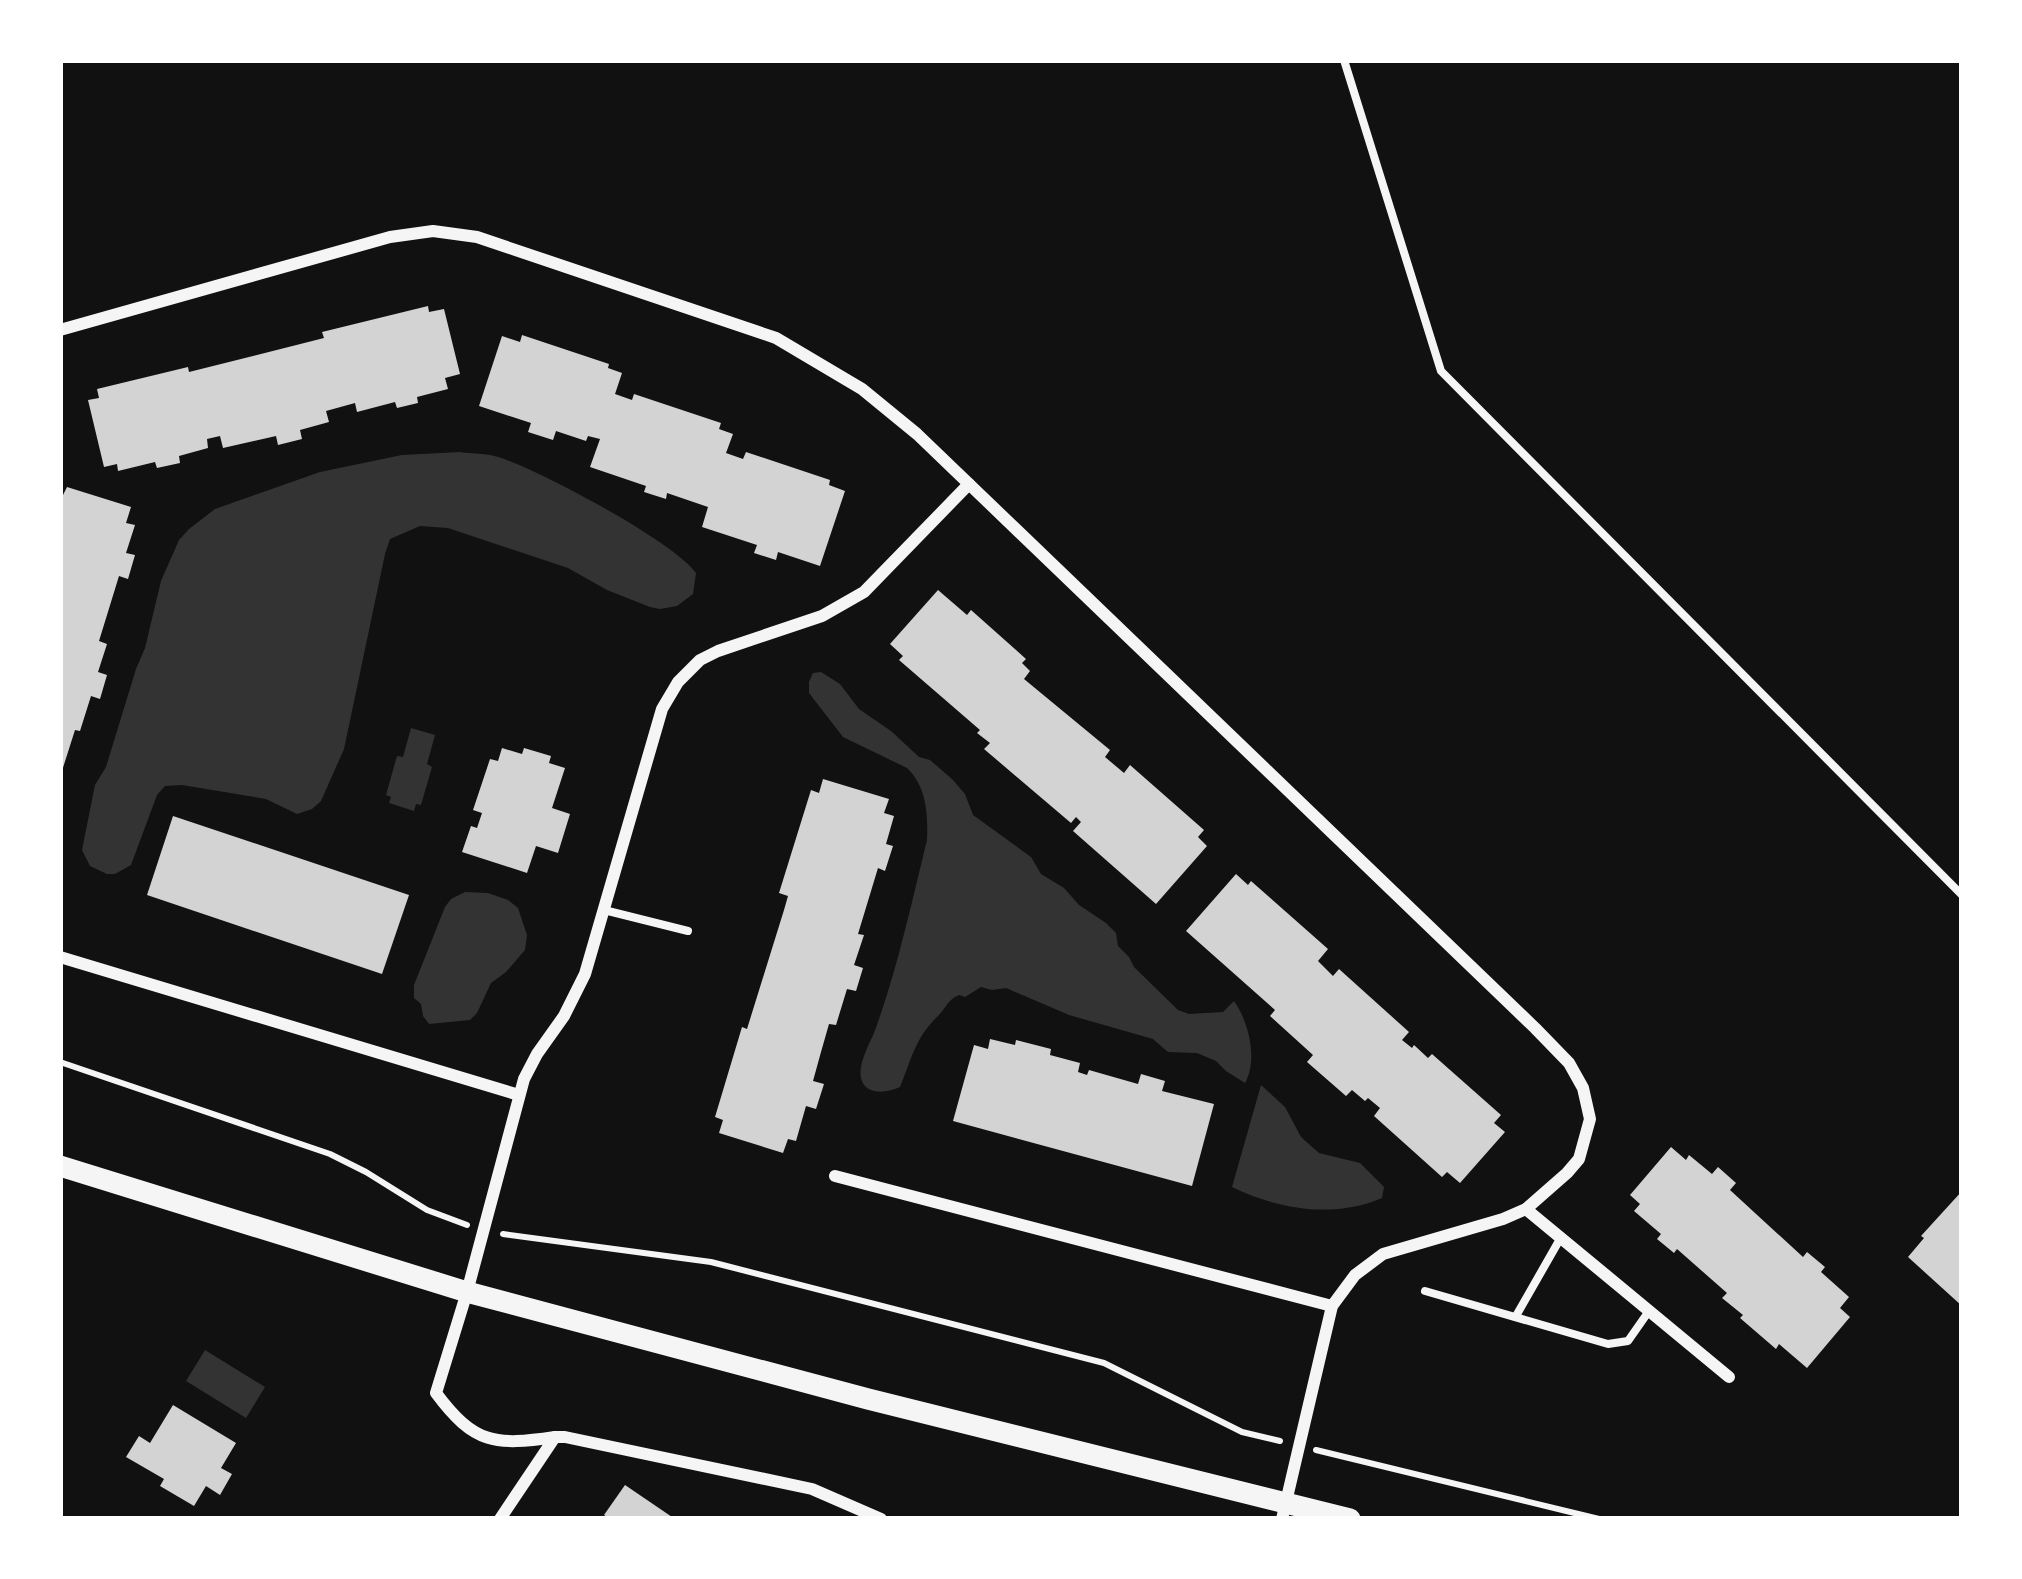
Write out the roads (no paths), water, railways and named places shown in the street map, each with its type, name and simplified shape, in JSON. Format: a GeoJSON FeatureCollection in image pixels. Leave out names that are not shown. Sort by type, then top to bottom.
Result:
{"type":"FeatureCollection","features":[{"type":"Feature","properties":{"kind":"main road"},"geometry":{"type":"LineString","coordinates":[[60,1166],[467,1292],[1284,1511],[1350,1519]]}},
{"type":"Feature","properties":{"kind":"street"},"geometry":{"type":"LineString","coordinates":[[60,331],[400,234],[454,232],[776,338],[873,398],[969,484],[1569,1064],[1586,1100],[1588,1131],[1575,1164],[1526,1209],[1383,1254],[1354,1275],[1332,1306],[1284,1511]]}},
{"type":"Feature","properties":{"kind":"street"},"geometry":{"type":"LineString","coordinates":[[881,1519],[812,1489],[574,1438],[497,1442],[470,1429],[436,1393],[518,1095],[532,1060],[564,1016],[585,974],[662,709],[678,682],[700,660],[822,616],[864,592],[969,484]]}},
{"type":"Feature","properties":{"kind":"street"},"geometry":{"type":"LineString","coordinates":[[60,957],[518,1095]]}},
{"type":"Feature","properties":{"kind":"street"},"geometry":{"type":"LineString","coordinates":[[836,1177],[1332,1306]]}},
{"type":"Feature","properties":{"kind":"street"},"geometry":{"type":"LineString","coordinates":[[1526,1209],[1729,1377]]}},
{"type":"Feature","properties":{"kind":"street"},"geometry":{"type":"LineString","coordinates":[[500,1519],[555,1437]]}},
{"type":"Feature","properties":{"kind":"lane"},"geometry":{"type":"LineString","coordinates":[[1344,60],[1441,371],[1962,895]]}},
{"type":"Feature","properties":{"kind":"lane"},"geometry":{"type":"LineString","coordinates":[[604,910],[688,932]]}},
{"type":"Feature","properties":{"kind":"lane"},"geometry":{"type":"LineString","coordinates":[[1516,1316],[1561,1238]]}},
{"type":"Feature","properties":{"kind":"lane"},"geometry":{"type":"LineString","coordinates":[[1425,1291],[1608,1344],[1628,1341],[1649,1311]]}}]}
